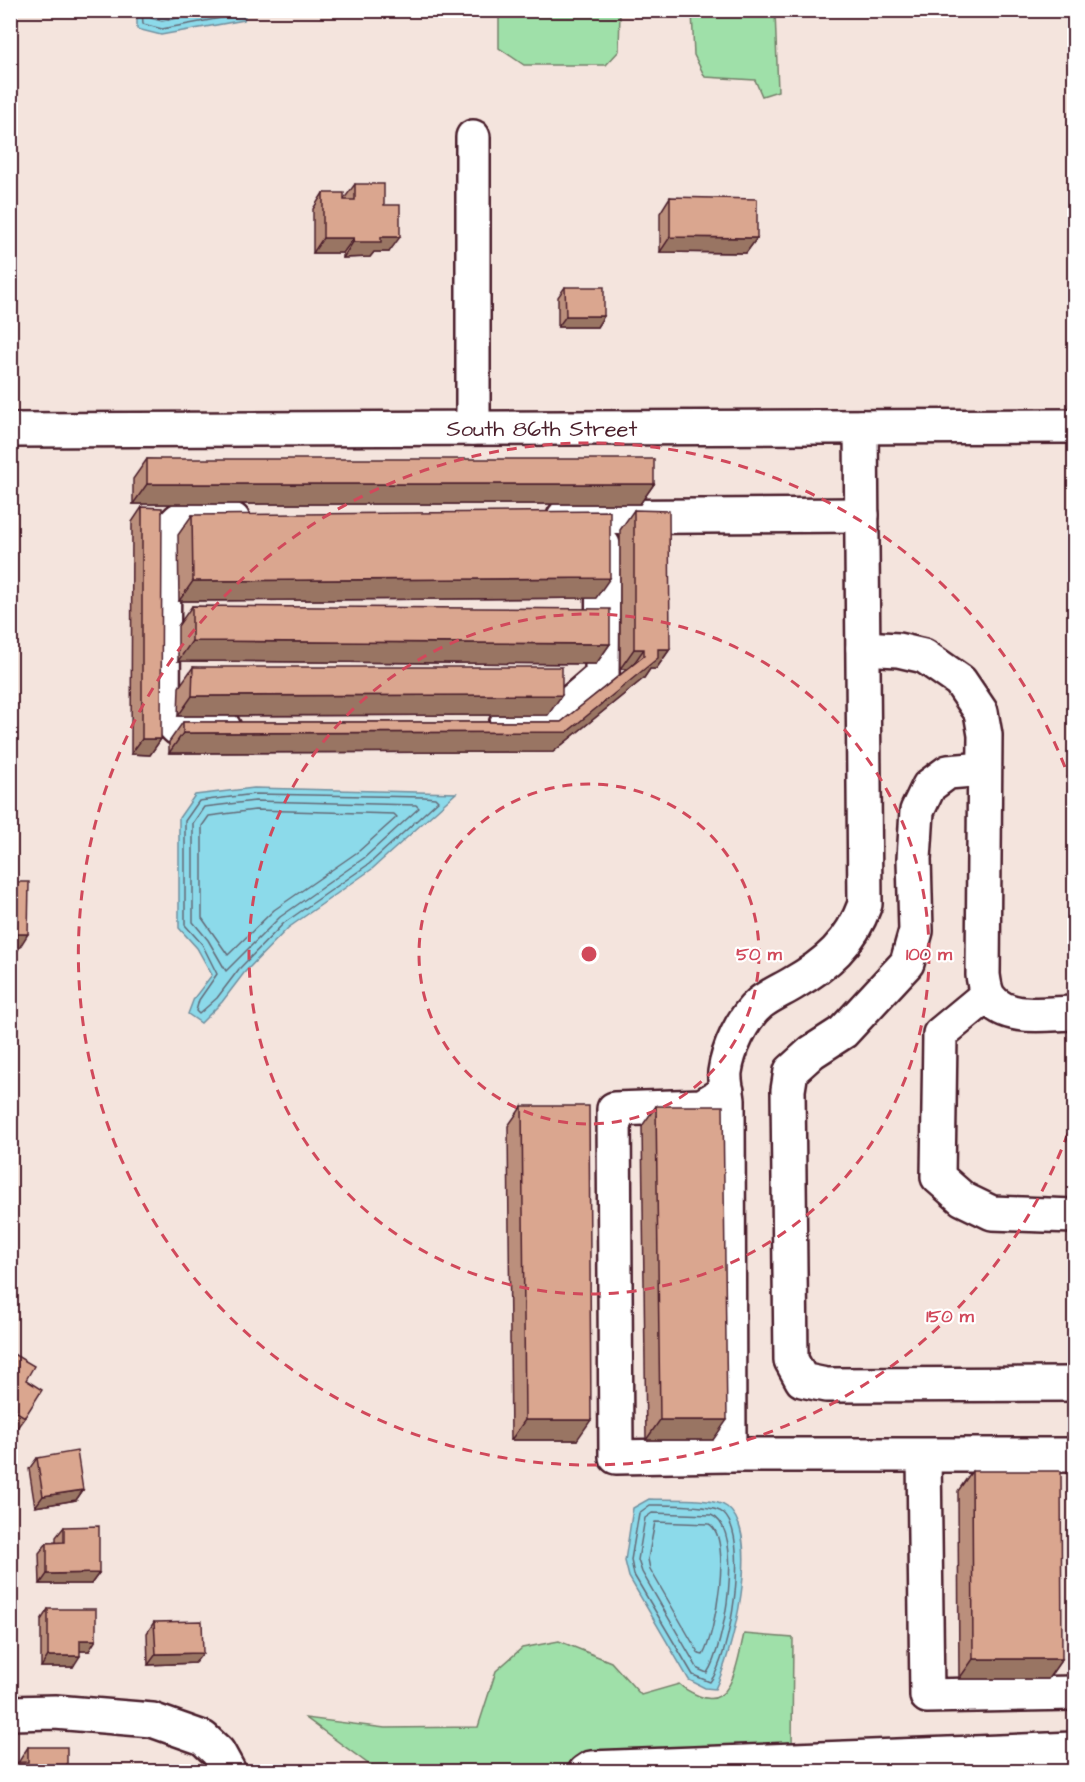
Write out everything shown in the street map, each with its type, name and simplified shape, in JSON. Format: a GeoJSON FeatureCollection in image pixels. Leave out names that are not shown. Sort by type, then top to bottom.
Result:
{"type":"FeatureCollection","features":[{"type":"Feature","properties":{"kind":"street"},"geometry":{"type":"LineString","coordinates":[[473,136],[473,428]]}},
{"type":"Feature","properties":{"kind":"street","name":"South 86th Street"},"geometry":{"type":"LineString","coordinates":[[10,430],[1074,426]]}},
{"type":"Feature","properties":{"kind":"street"},"geometry":{"type":"LineString","coordinates":[[729,1455],[727,1091],[725,1073],[736,1039],[760,1003],[804,977],[836,954],[848,940],[864,904],[861,427]]}},
{"type":"Feature","properties":{"kind":"street"},"geometry":{"type":"LineString","coordinates":[[532,517],[862,515]]}},
{"type":"Feature","properties":{"kind":"street"},"geometry":{"type":"LineString","coordinates":[[474,726],[545,725],[602,676],[603,517]]}},
{"type":"Feature","properties":{"kind":"street"},"geometry":{"type":"LineString","coordinates":[[249,728],[177,728],[163,713],[164,535],[179,520],[261,520]]}},
{"type":"Feature","properties":{"kind":"street"},"geometry":{"type":"LineString","coordinates":[[863,648],[898,650],[924,656],[960,681],[981,712],[985,735],[982,975],[987,995],[997,1007],[1020,1014],[1074,1013]]}},
{"type":"Feature","properties":{"kind":"street"},"geometry":{"type":"LineString","coordinates":[[984,769],[948,772],[929,786],[917,811],[914,859],[916,931],[907,963],[843,1032],[812,1052],[791,1071],[788,1090],[791,1360],[802,1380],[826,1385],[1074,1384]]}},
{"type":"Feature","properties":{"kind":"street"},"geometry":{"type":"LineString","coordinates":[[987,995],[940,1034],[938,1177],[963,1199],[992,1213],[1074,1216]]}},
{"type":"Feature","properties":{"kind":"street"},"geometry":{"type":"LineString","coordinates":[[727,1091],[702,1106],[614,1109],[616,1457],[1074,1455]]}},
{"type":"Feature","properties":{"kind":"street"},"geometry":{"type":"LineString","coordinates":[[924,1457],[927,1696],[1074,1693]]}},
{"type":"Feature","properties":{"kind":"street"},"geometry":{"type":"LineString","coordinates":[[10,1713],[55,1712],[152,1720],[203,1738],[218,1752],[229,1772]]}},
{"type":"Feature","properties":{"kind":"street"},"geometry":{"type":"LineString","coordinates":[[585,1772],[591,1768],[848,1764],[1074,1749]]}},
{"type":"Feature","properties":{"kind":"green space"},"geometry":{"type":"Polygon","coordinates":[[[499,11],[620,11],[619,51],[606,65],[524,65],[499,48],[499,11]]]}},
{"type":"Feature","properties":{"kind":"green space"},"geometry":{"type":"Polygon","coordinates":[[[692,11],[775,11],[778,91],[762,96],[755,80],[705,77],[694,55],[692,11]]]}},
{"type":"Feature","properties":{"kind":"green space"},"geometry":{"type":"Polygon","coordinates":[[[744,1634],[793,1638],[792,1748],[584,1758],[559,1771],[378,1771],[306,1718],[385,1728],[478,1727],[496,1671],[522,1648],[559,1641],[611,1662],[641,1695],[679,1684],[694,1694],[710,1699],[720,1696],[727,1689],[736,1668],[744,1634]]]}},
{"type":"Feature","properties":{"kind":"water"},"geometry":{"type":"Polygon","coordinates":[[[137,10],[246,11],[244,20],[161,35],[137,29],[137,10]]]}},
{"type":"Feature","properties":{"kind":"water"},"geometry":{"type":"Polygon","coordinates":[[[254,788],[456,793],[372,869],[288,928],[244,973],[222,1002],[201,1023],[188,1014],[194,998],[212,975],[197,948],[179,928],[179,818],[195,795],[254,788]]]}},
{"type":"Feature","properties":{"kind":"water"},"geometry":{"type":"Polygon","coordinates":[[[649,1499],[701,1500],[721,1504],[727,1507],[738,1521],[743,1542],[744,1568],[741,1595],[729,1650],[715,1689],[705,1688],[689,1680],[629,1577],[625,1561],[633,1508],[649,1499]]]}},
{"type":"Feature","properties":{"kind":"building"},"geometry":{"type":"Polygon","coordinates":[[[355,184],[384,184],[384,205],[400,205],[400,237],[381,237],[381,242],[353,242],[354,238],[323,238],[323,193],[344,193],[344,200],[355,200],[355,184]]]}},
{"type":"Feature","properties":{"kind":"building"},"geometry":{"type":"Polygon","coordinates":[[[670,197],[757,199],[757,238],[670,237],[670,197]]]}},
{"type":"Feature","properties":{"kind":"building"},"geometry":{"type":"Polygon","coordinates":[[[565,287],[604,287],[604,316],[566,316],[565,287]]]}},
{"type":"Feature","properties":{"kind":"building"},"geometry":{"type":"Polygon","coordinates":[[[147,459],[654,459],[654,484],[147,484],[147,459]]]}},
{"type":"Feature","properties":{"kind":"building"},"geometry":{"type":"Polygon","coordinates":[[[142,507],[162,508],[161,739],[142,739],[142,507]]]}},
{"type":"Feature","properties":{"kind":"building"},"geometry":{"type":"Polygon","coordinates":[[[634,510],[669,511],[670,649],[658,649],[658,658],[567,732],[183,733],[183,722],[561,722],[644,656],[644,649],[634,649],[634,510]]]}},
{"type":"Feature","properties":{"kind":"building"},"geometry":{"type":"Polygon","coordinates":[[[610,511],[610,578],[193,581],[192,515],[610,511]]]}},
{"type":"Feature","properties":{"kind":"building"},"geometry":{"type":"Polygon","coordinates":[[[192,606],[610,609],[610,644],[192,641],[192,606]]]}},
{"type":"Feature","properties":{"kind":"building"},"geometry":{"type":"Polygon","coordinates":[[[193,667],[562,667],[562,695],[192,696],[193,667]]]}},
{"type":"Feature","properties":{"kind":"building"},"geometry":{"type":"Polygon","coordinates":[[[10,882],[29,882],[28,934],[10,934],[10,882]]]}},
{"type":"Feature","properties":{"kind":"building"},"geometry":{"type":"Polygon","coordinates":[[[522,1106],[589,1106],[591,1420],[525,1420],[522,1106]]]}},
{"type":"Feature","properties":{"kind":"building"},"geometry":{"type":"Polygon","coordinates":[[[656,1106],[723,1106],[727,1420],[660,1420],[656,1106]]]}},
{"type":"Feature","properties":{"kind":"building"},"geometry":{"type":"Polygon","coordinates":[[[10,1352],[34,1366],[26,1380],[42,1390],[25,1417],[10,1408],[10,1352]]]}},
{"type":"Feature","properties":{"kind":"building"},"geometry":{"type":"Polygon","coordinates":[[[77,1451],[83,1490],[43,1496],[37,1458],[77,1451]]]}},
{"type":"Feature","properties":{"kind":"building"},"geometry":{"type":"Polygon","coordinates":[[[972,1471],[1061,1471],[1062,1659],[973,1659],[972,1471]]]}},
{"type":"Feature","properties":{"kind":"building"},"geometry":{"type":"Polygon","coordinates":[[[99,1526],[99,1573],[47,1574],[47,1543],[64,1542],[64,1527],[99,1526]]]}},
{"type":"Feature","properties":{"kind":"building"},"geometry":{"type":"Polygon","coordinates":[[[48,1609],[96,1609],[96,1640],[80,1640],[80,1656],[48,1656],[48,1609]]]}},
{"type":"Feature","properties":{"kind":"building"},"geometry":{"type":"Polygon","coordinates":[[[202,1621],[203,1653],[156,1654],[154,1622],[202,1621]]]}},
{"type":"Feature","properties":{"kind":"building"},"geometry":{"type":"Polygon","coordinates":[[[28,1747],[67,1747],[67,1772],[10,1772],[10,1763],[28,1762],[28,1747]]]}}]}
